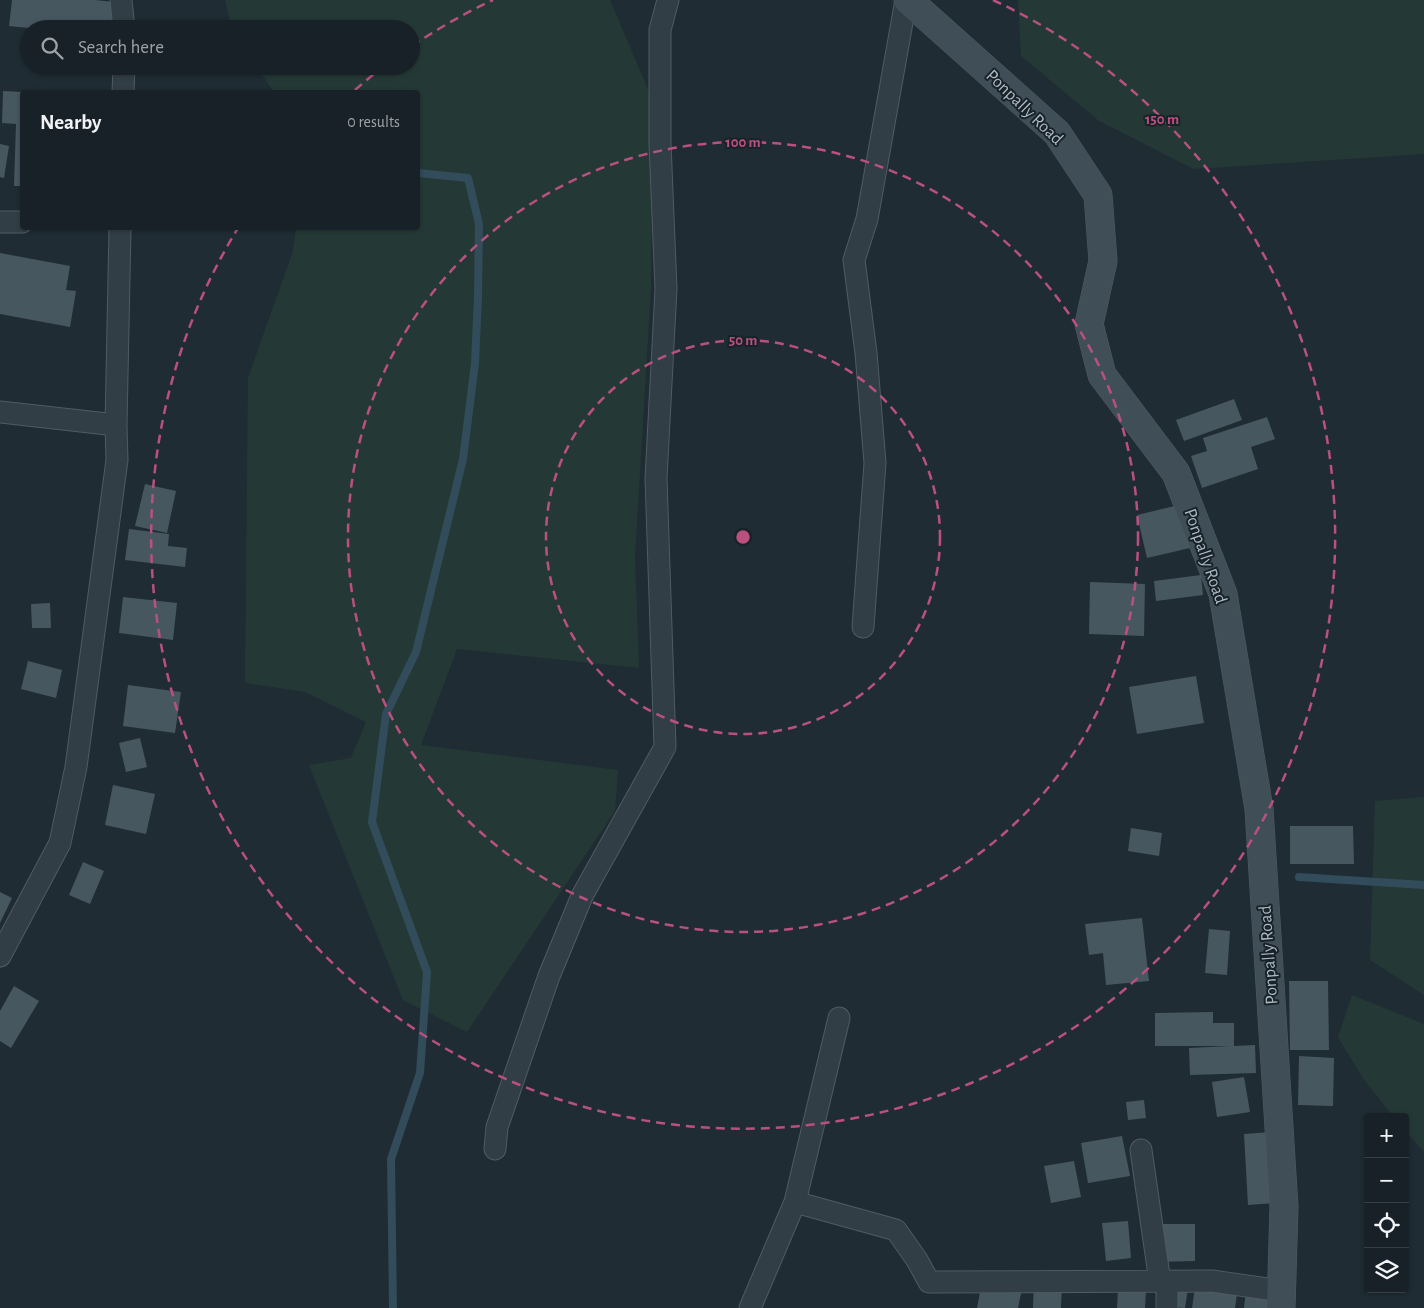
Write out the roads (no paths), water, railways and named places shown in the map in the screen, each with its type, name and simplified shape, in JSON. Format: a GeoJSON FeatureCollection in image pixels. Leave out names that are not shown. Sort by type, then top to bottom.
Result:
{"type":"FeatureCollection","features":[{"type":"Feature","properties":{"kind":"main road","name":"Ponpally Road"},"geometry":{"type":"LineString","coordinates":[[907,0],[1057,133],[1098,194],[1103,261],[1089,324],[1102,375],[1176,473],[1223,594],[1258,809],[1284,1207],[1282,1300]]}},
{"type":"Feature","properties":{"kind":"street"},"geometry":{"type":"LineString","coordinates":[[122,0],[123,20]]}},
{"type":"Feature","properties":{"kind":"street"},"geometry":{"type":"LineString","coordinates":[[495,1149],[497,1127],[539,1004],[582,896],[665,747],[656,478],[666,290],[660,143],[660,30],[668,0]]}},
{"type":"Feature","properties":{"kind":"street"},"geometry":{"type":"LineString","coordinates":[[863,627],[875,463],[866,353],[854,260],[867,219],[907,0]]}},
{"type":"Feature","properties":{"kind":"street"},"geometry":{"type":"LineString","coordinates":[[123,90],[124,75]]}},
{"type":"Feature","properties":{"kind":"street"},"geometry":{"type":"LineString","coordinates":[[0,222],[20,222]]}},
{"type":"Feature","properties":{"kind":"street"},"geometry":{"type":"LineString","coordinates":[[0,956],[60,843],[76,766],[117,460],[120,230]]}},
{"type":"Feature","properties":{"kind":"street"},"geometry":{"type":"LineString","coordinates":[[0,412],[116,425]]}},
{"type":"Feature","properties":{"kind":"street"},"geometry":{"type":"LineString","coordinates":[[750,1308],[795,1202],[839,1018]]}},
{"type":"Feature","properties":{"kind":"street"},"geometry":{"type":"LineString","coordinates":[[1141,1150],[1167,1308]]}},
{"type":"Feature","properties":{"kind":"street"},"geometry":{"type":"LineString","coordinates":[[795,1202],[896,1230],[917,1260],[929,1282],[1212,1281],[1282,1300]]}},
{"type":"Feature","properties":{"kind":"waterway"},"geometry":{"type":"LineString","coordinates":[[393,1308],[391,1159],[420,1073],[427,972],[372,822],[386,714],[416,652],[463,459],[475,363],[478,297],[479,224],[468,178],[420,173]]}},
{"type":"Feature","properties":{"kind":"waterway"},"geometry":{"type":"LineString","coordinates":[[1299,877],[1424,885]]}}]}
